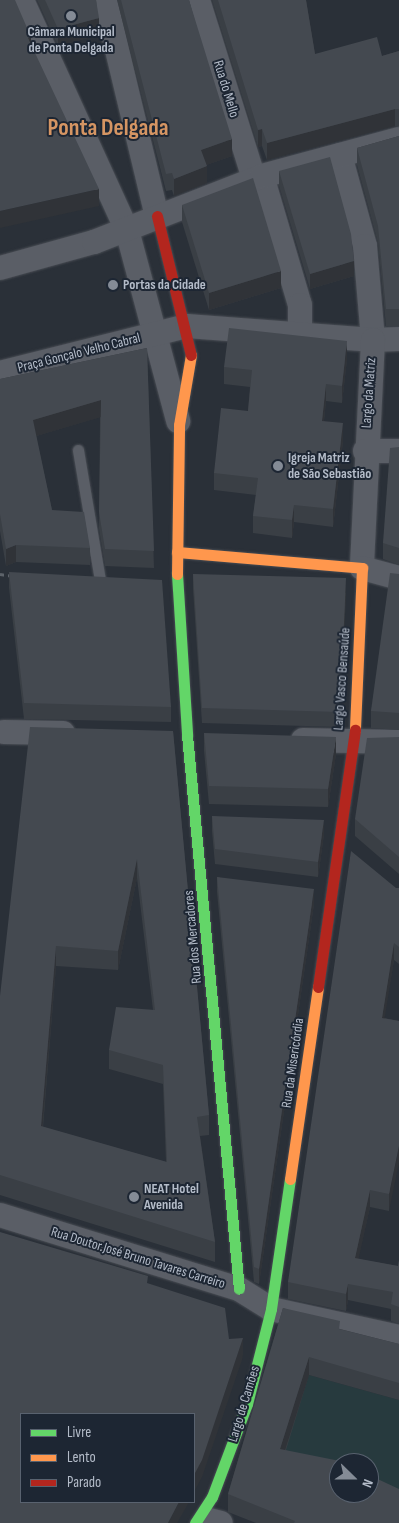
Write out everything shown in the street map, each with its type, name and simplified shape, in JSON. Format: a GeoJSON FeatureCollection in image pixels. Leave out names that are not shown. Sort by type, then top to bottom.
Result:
{"type":"FeatureCollection","features":[{"type":"Feature","properties":{"kind":"street","name":"Praça Gonçalo Velho Cabral"},"geometry":{"type":"LineString","coordinates":[[0,373],[158,333],[127,230],[22,0]]}},
{"type":"Feature","properties":{"kind":"street"},"geometry":{"type":"LineString","coordinates":[[105,0],[117,52],[118,81],[187,326],[191,357],[179,425],[178,552],[362,568],[399,578]]}},
{"type":"Feature","properties":{"kind":"street","name":"Rua do Mello"},"geometry":{"type":"LineString","coordinates":[[198,0],[300,305],[300,334]]}},
{"type":"Feature","properties":{"kind":"street"},"geometry":{"type":"LineString","coordinates":[[0,268],[127,230],[157,216],[258,177],[399,139]]}},
{"type":"Feature","properties":{"kind":"street"},"geometry":{"type":"LineString","coordinates":[[340,155],[365,246],[373,340],[399,339]]}},
{"type":"Feature","properties":{"kind":"street","name":"Largo da Matriz"},"geometry":{"type":"LineString","coordinates":[[158,333],[187,326],[373,340],[365,450],[362,568]]}},
{"type":"Feature","properties":{"kind":"street"},"geometry":{"type":"LineString","coordinates":[[158,333],[179,425]]}},
{"type":"Feature","properties":{"kind":"street"},"geometry":{"type":"LineString","coordinates":[[365,450],[399,450]]}},
{"type":"Feature","properties":{"kind":"street","name":"Rua dos Mercadores"},"geometry":{"type":"LineString","coordinates":[[178,552],[167,583],[187,736],[207,817],[239,1289]]}},
{"type":"Feature","properties":{"kind":"street","name":"Largo Vasco Bensaúde"},"geometry":{"type":"LineString","coordinates":[[333,827],[358,710],[362,568]]}},
{"type":"Feature","properties":{"kind":"street"},"geometry":{"type":"LineString","coordinates":[[72,579],[110,580]]}},
{"type":"Feature","properties":{"kind":"street"},"geometry":{"type":"LineString","coordinates":[[4,732],[90,734]]}},
{"type":"Feature","properties":{"kind":"street"},"geometry":{"type":"LineString","coordinates":[[274,739],[399,742]]}},
{"type":"Feature","properties":{"kind":"street"},"geometry":{"type":"LineString","coordinates":[[333,827],[360,859]]}},
{"type":"Feature","properties":{"kind":"street","name":"Rua da Misericórdia"},"geometry":{"type":"LineString","coordinates":[[271,1309],[320,891],[333,827]]}},
{"type":"Feature","properties":{"kind":"street","name":"Rua Doutor.José Bruno Tavares Carreiro"},"geometry":{"type":"LineString","coordinates":[[0,1215],[239,1289],[271,1309],[399,1337]]}},
{"type":"Feature","properties":{"kind":"street","name":"Largo de Camões"},"geometry":{"type":"LineString","coordinates":[[209,1517],[246,1404],[271,1309]]}},
{"type":"Feature","properties":{"kind":"lane"},"geometry":{"type":"LineString","coordinates":[[78,450],[110,580]]}},
{"type":"Feature","properties":{"kind":"path"},"geometry":{"type":"LineString","coordinates":[[0,574],[15,576]]}},
{"type":"Feature","properties":{"kind":"green space"},"geometry":{"type":"Polygon","coordinates":[[[309,1375],[399,1400],[399,1506],[379,1497],[379,1453],[329,1453],[329,1464],[280,1466],[309,1375]]]}},
{"type":"Feature","properties":{"kind":"building"},"geometry":{"type":"Polygon","coordinates":[[[0,0],[15,0],[31,37],[28,38],[99,189],[0,211],[0,0]]]}},
{"type":"Feature","properties":{"kind":"building"},"geometry":{"type":"Polygon","coordinates":[[[45,0],[96,0],[99,18],[58,29],[45,0]]]}},
{"type":"Feature","properties":{"kind":"building"},"geometry":{"type":"Polygon","coordinates":[[[121,0],[189,0],[232,139],[201,150],[207,166],[174,179],[172,173],[166,174],[121,0]]]}},
{"type":"Feature","properties":{"kind":"building"},"geometry":{"type":"Polygon","coordinates":[[[218,0],[306,0],[315,54],[377,37],[382,56],[399,51],[399,109],[267,143],[262,129],[258,130],[218,0]]]}},
{"type":"Feature","properties":{"kind":"building"},"geometry":{"type":"Polygon","coordinates":[[[399,136],[399,309],[386,309],[378,226],[357,148],[399,136]]]}},
{"type":"Feature","properties":{"kind":"building"},"geometry":{"type":"Polygon","coordinates":[[[330,157],[351,234],[354,261],[310,274],[279,171],[330,157]]]}},
{"type":"Feature","properties":{"kind":"building"},"geometry":{"type":"Polygon","coordinates":[[[253,178],[281,271],[209,293],[182,205],[253,178]]]}},
{"type":"Feature","properties":{"kind":"building","name":"Igreja Matriz de São Sebastião"},"geometry":{"type":"Polygon","coordinates":[[[229,328],[347,341],[342,386],[326,384],[322,421],[343,423],[333,509],[294,505],[292,520],[253,516],[258,478],[214,473],[221,408],[248,411],[252,370],[224,367],[229,328]]]}},
{"type":"Feature","properties":{"kind":"building"},"geometry":{"type":"Polygon","coordinates":[[[147,348],[154,551],[105,549],[99,512],[101,400],[33,420],[52,510],[84,512],[90,548],[16,545],[6,549],[0,514],[0,379],[147,348]]]}},
{"type":"Feature","properties":{"kind":"building"},"geometry":{"type":"Polygon","coordinates":[[[399,447],[399,548],[383,543],[390,448],[399,447]]]}},
{"type":"Feature","properties":{"kind":"building"},"geometry":{"type":"Polygon","coordinates":[[[9,572],[162,580],[171,707],[24,703],[9,572]]]}},
{"type":"Feature","properties":{"kind":"building"},"geometry":{"type":"Polygon","coordinates":[[[390,573],[399,574],[399,713],[371,711],[390,573]]]}},
{"type":"Feature","properties":{"kind":"building"},"geometry":{"type":"Polygon","coordinates":[[[193,574],[346,578],[340,712],[202,708],[193,574]]]}},
{"type":"Feature","properties":{"kind":"building"},"geometry":{"type":"Polygon","coordinates":[[[30,727],[173,731],[209,1115],[197,1117],[215,1242],[0,1175],[0,996],[30,727]],[[137,859],[118,951],[56,946],[41,1126],[167,1162],[163,1065],[109,1050],[116,1007],[155,1010],[137,859]]]}},
{"type":"Feature","properties":{"kind":"building"},"geometry":{"type":"Polygon","coordinates":[[[204,733],[336,737],[328,789],[209,786],[204,733]]]}},
{"type":"Feature","properties":{"kind":"building"},"geometry":{"type":"Polygon","coordinates":[[[399,737],[399,857],[355,819],[367,738],[399,737]]]}},
{"type":"Feature","properties":{"kind":"building"},"geometry":{"type":"Polygon","coordinates":[[[212,816],[324,820],[318,862],[215,849],[212,816]]]}},
{"type":"Feature","properties":{"kind":"building"},"geometry":{"type":"Polygon","coordinates":[[[351,851],[396,888],[399,888],[399,947],[394,943],[382,1018],[399,1021],[399,1146],[389,1194],[370,1190],[355,1258],[398,1266],[399,1260],[399,1307],[391,1304],[393,1292],[348,1284],[346,1294],[288,1282],[351,851]]]}},
{"type":"Feature","properties":{"kind":"building"},"geometry":{"type":"Polygon","coordinates":[[[217,877],[314,889],[259,1269],[254,1267],[217,877]]]}},
{"type":"Feature","properties":{"kind":"building"},"geometry":{"type":"Polygon","coordinates":[[[0,1232],[148,1276],[147,1283],[225,1308],[229,1339],[243,1338],[202,1460],[195,1473],[195,1413],[20,1413],[20,1503],[178,1503],[168,1523],[0,1523],[0,1232]]]}},
{"type":"Feature","properties":{"kind":"building"},"geometry":{"type":"Polygon","coordinates":[[[283,1308],[340,1321],[339,1329],[399,1344],[399,1383],[309,1357],[280,1449],[329,1459],[329,1503],[379,1503],[379,1480],[399,1489],[399,1523],[294,1523],[295,1521],[228,1494],[283,1308]]]}},
{"type":"Feature","properties":{"kind":"traffic: fast"},"geometry":{"type":"LineString","coordinates":[[177,574],[187,735],[239,1289]]}},
{"type":"Feature","properties":{"kind":"traffic: fast"},"geometry":{"type":"LineString","coordinates":[[195,1523],[212,1497],[247,1404],[271,1309],[290,1179]]}},
{"type":"Feature","properties":{"kind":"traffic: slow"},"geometry":{"type":"LineString","coordinates":[[177,574],[179,425],[191,355]]}},
{"type":"Feature","properties":{"kind":"traffic: slow"},"geometry":{"type":"LineString","coordinates":[[177,552],[362,568],[355,730]]}},
{"type":"Feature","properties":{"kind":"traffic: slow"},"geometry":{"type":"LineString","coordinates":[[290,1179],[318,987]]}},
{"type":"Feature","properties":{"kind":"traffic: jam"},"geometry":{"type":"LineString","coordinates":[[157,216],[191,355]]}},
{"type":"Feature","properties":{"kind":"traffic: jam"},"geometry":{"type":"LineString","coordinates":[[318,987],[355,730]]}},
{"type":"Feature","properties":{"kind":"place","name":"Câmara Municipal de Ponta Delgada"},"geometry":{"type":"Point","coordinates":[71,16]}},
{"type":"Feature","properties":{"kind":"place","name":"Portas da Cidade"},"geometry":{"type":"Point","coordinates":[113,285]}},
{"type":"Feature","properties":{"kind":"place","name":"Igreja Matriz de São Sebastião"},"geometry":{"type":"Point","coordinates":[278,466]}},
{"type":"Feature","properties":{"kind":"place","name":"NEAT Hotel Avenida"},"geometry":{"type":"Point","coordinates":[134,1197]}},
{"type":"Feature","properties":{"kind":"district","name":"Ponta Delgada"},"geometry":{"type":"Point","coordinates":[108,128]}}]}
